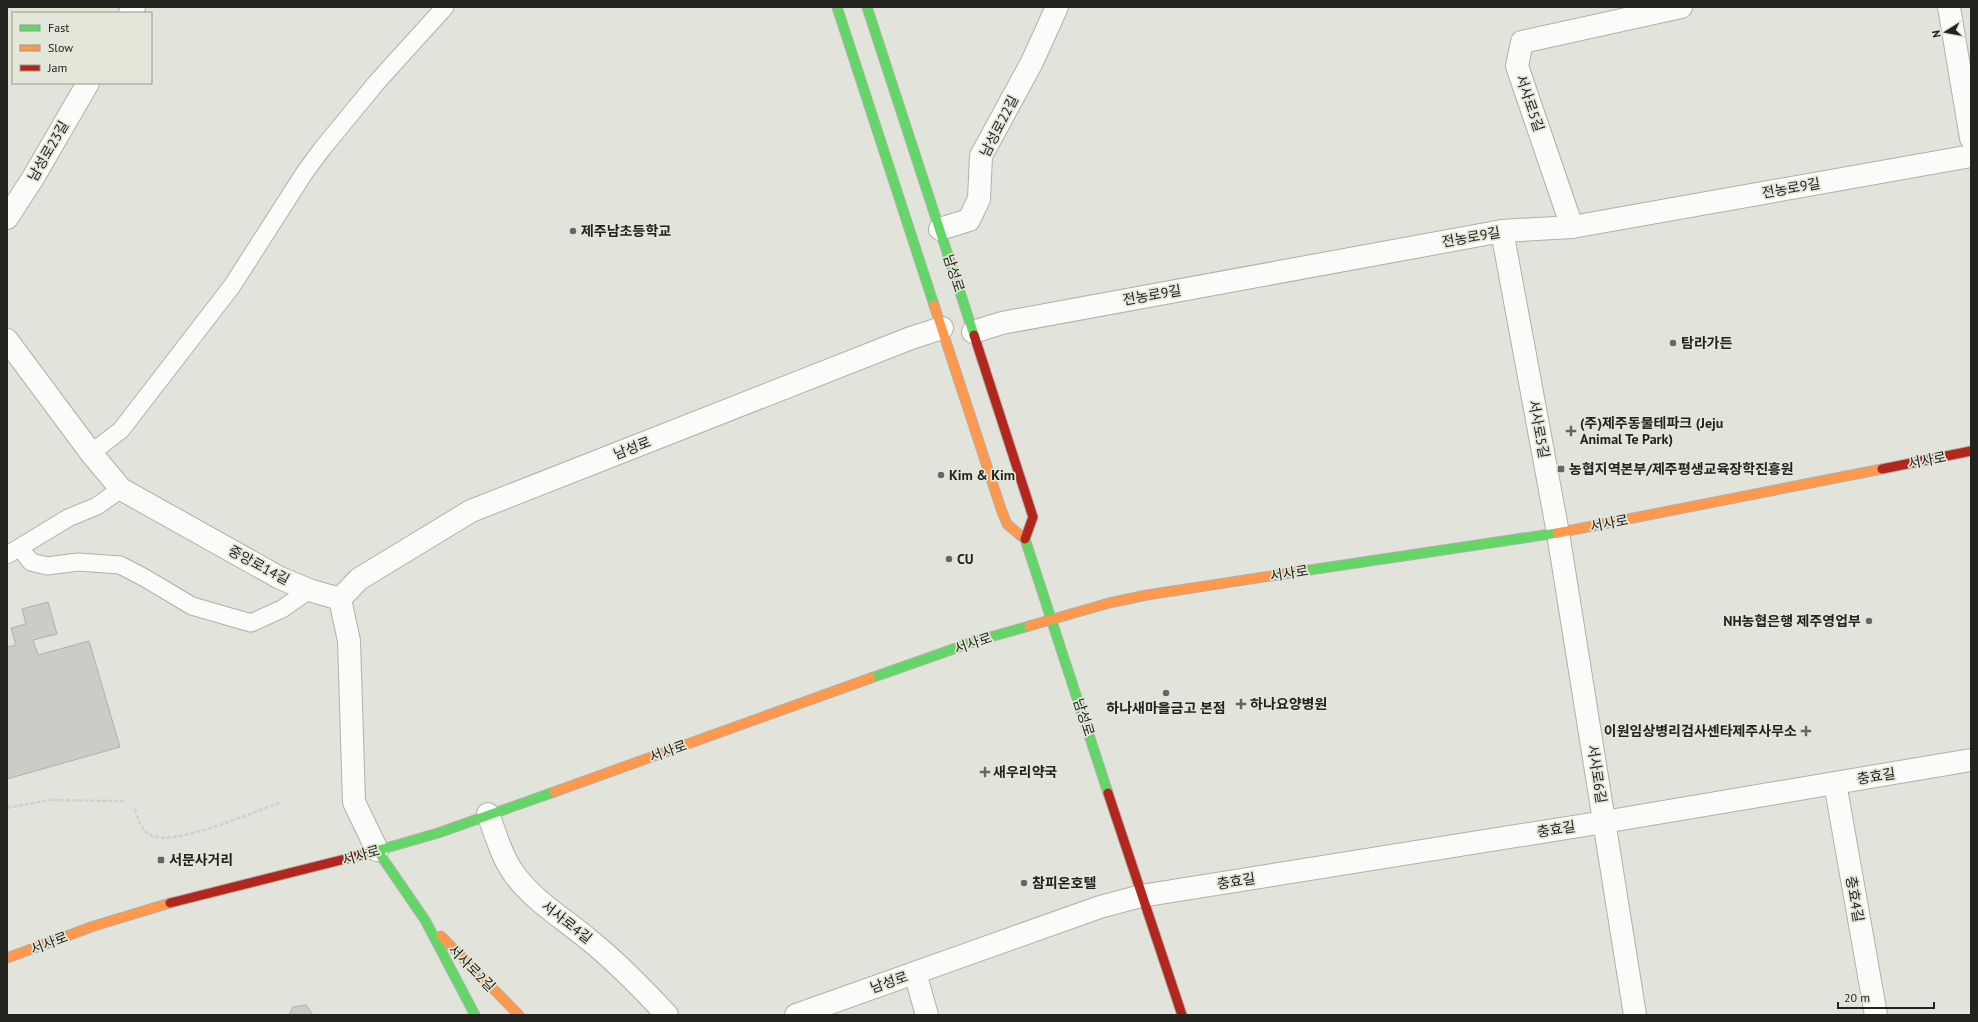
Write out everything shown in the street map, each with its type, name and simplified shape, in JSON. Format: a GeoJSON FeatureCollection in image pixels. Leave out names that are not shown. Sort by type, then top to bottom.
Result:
{"type":"FeatureCollection","features":[{"type":"Feature","properties":{"kind":"street","name":"남성로"},"geometry":{"type":"LineString","coordinates":[[837,7],[1007,524],[1025,539],[1141,896],[1182,1015]]}},
{"type":"Feature","properties":{"kind":"street","name":"남성로"},"geometry":{"type":"LineString","coordinates":[[867,7],[1033,517],[1025,539]]}},
{"type":"Feature","properties":{"kind":"street","name":"남성로22길"},"geometry":{"type":"LineString","coordinates":[[940,230],[969,220],[979,199],[981,156],[1032,62],[1057,7]]}},
{"type":"Feature","properties":{"kind":"street","name":"서사로5길"},"geometry":{"type":"LineString","coordinates":[[1572,227],[1517,66],[1522,42],[1681,7]]}},
{"type":"Feature","properties":{"kind":"street"},"geometry":{"type":"LineString","coordinates":[[1949,7],[1971,138]]}},
{"type":"Feature","properties":{"kind":"street","name":"남성로23길"},"geometry":{"type":"LineString","coordinates":[[7,218],[33,178],[87,84]]}},
{"type":"Feature","properties":{"kind":"street","name":"전농로9길"},"geometry":{"type":"LineString","coordinates":[[973,332],[1002,323],[1502,231],[1572,227],[1971,156]]}},
{"type":"Feature","properties":{"kind":"street","name":"서사로5길"},"geometry":{"type":"LineString","coordinates":[[1502,231],[1558,533]]}},
{"type":"Feature","properties":{"kind":"street","name":"남성로"},"geometry":{"type":"LineString","coordinates":[[340,599],[359,578],[471,511],[910,338],[942,328]]}},
{"type":"Feature","properties":{"kind":"street","name":"중앙로14길"},"geometry":{"type":"LineString","coordinates":[[7,340],[91,453],[121,489],[280,578],[309,590],[340,599]]}},
{"type":"Feature","properties":{"kind":"street","name":"서사로"},"geometry":{"type":"LineString","coordinates":[[7,958],[94,926],[169,903],[276,877],[438,833],[996,634],[1109,603],[1147,595],[1558,533],[1971,451]]}},
{"type":"Feature","properties":{"kind":"street","name":"서사로6길"},"geometry":{"type":"LineString","coordinates":[[1558,533],[1635,1015]]}},
{"type":"Feature","properties":{"kind":"street"},"geometry":{"type":"LineString","coordinates":[[340,599],[348,641],[354,802],[377,850]]}},
{"type":"Feature","properties":{"kind":"street","name":"충효길"},"geometry":{"type":"LineString","coordinates":[[1141,896],[1604,822],[1971,760]]}},
{"type":"Feature","properties":{"kind":"street","name":"충효4길"},"geometry":{"type":"LineString","coordinates":[[1835,783],[1876,1015]]}},
{"type":"Feature","properties":{"kind":"street","name":"서사로4길"},"geometry":{"type":"LineString","coordinates":[[488,814],[505,860],[515,876],[538,899],[589,939],[633,978],[667,1015]]}},
{"type":"Feature","properties":{"kind":"street","name":"서사로2길"},"geometry":{"type":"LineString","coordinates":[[377,850],[425,920],[475,1015]]}},
{"type":"Feature","properties":{"kind":"street","name":"남성로"},"geometry":{"type":"LineString","coordinates":[[796,1015],[1100,907],[1141,896]]}},
{"type":"Feature","properties":{"kind":"street","name":"서사로2길"},"geometry":{"type":"LineString","coordinates":[[425,920],[520,1015]]}},
{"type":"Feature","properties":{"kind":"street"},"geometry":{"type":"LineString","coordinates":[[915,973],[927,1015]]}},
{"type":"Feature","properties":{"kind":"lane"},"geometry":{"type":"LineString","coordinates":[[91,453],[121,430],[232,286],[305,172],[322,149],[377,82],[445,7]]}},
{"type":"Feature","properties":{"kind":"lane"},"geometry":{"type":"LineString","coordinates":[[121,489],[97,506],[68,518],[14,552],[31,562],[47,566],[78,562],[120,565],[192,606],[251,623],[282,609],[309,590]]}},
{"type":"Feature","properties":{"kind":"path"},"geometry":{"type":"LineString","coordinates":[[7,808],[49,800],[123,801]]}},
{"type":"Feature","properties":{"kind":"path"},"geometry":{"type":"LineString","coordinates":[[135,809],[144,830],[151,835],[168,838],[211,828],[280,803]]}},
{"type":"Feature","properties":{"kind":"building"},"geometry":{"type":"Polygon","coordinates":[[[48,602],[57,634],[33,640],[38,655],[89,641],[120,747],[7,779],[7,647],[16,645],[11,628],[26,624],[22,609],[48,602]]]}},
{"type":"Feature","properties":{"kind":"building"},"geometry":{"type":"Polygon","coordinates":[[[306,1005],[313,1015],[289,1015],[293,1007],[306,1005]]]}},
{"type":"Feature","properties":{"kind":"traffic: fast"},"geometry":{"type":"LineString","coordinates":[[837,7],[934,305]]}},
{"type":"Feature","properties":{"kind":"traffic: fast"},"geometry":{"type":"LineString","coordinates":[[867,7],[974,335]]}},
{"type":"Feature","properties":{"kind":"traffic: fast"},"geometry":{"type":"LineString","coordinates":[[1303,571],[1557,533]]}},
{"type":"Feature","properties":{"kind":"traffic: fast"},"geometry":{"type":"LineString","coordinates":[[1020,535],[1025,539],[1108,793]]}},
{"type":"Feature","properties":{"kind":"traffic: fast"},"geometry":{"type":"LineString","coordinates":[[871,678],[976,641],[1029,626]]}},
{"type":"Feature","properties":{"kind":"traffic: fast"},"geometry":{"type":"LineString","coordinates":[[369,853],[438,833],[554,792]]}},
{"type":"Feature","properties":{"kind":"traffic: fast"},"geometry":{"type":"LineString","coordinates":[[377,850],[425,920],[475,1015]]}},
{"type":"Feature","properties":{"kind":"traffic: slow"},"geometry":{"type":"LineString","coordinates":[[934,305],[1001,509],[1007,524],[1020,535]]}},
{"type":"Feature","properties":{"kind":"traffic: slow"},"geometry":{"type":"LineString","coordinates":[[1557,533],[1882,469]]}},
{"type":"Feature","properties":{"kind":"traffic: slow"},"geometry":{"type":"LineString","coordinates":[[1029,626],[1109,603],[1147,595],[1303,571]]}},
{"type":"Feature","properties":{"kind":"traffic: slow"},"geometry":{"type":"LineString","coordinates":[[554,792],[871,678]]}},
{"type":"Feature","properties":{"kind":"traffic: slow"},"geometry":{"type":"LineString","coordinates":[[7,958],[94,926],[170,903]]}},
{"type":"Feature","properties":{"kind":"traffic: slow"},"geometry":{"type":"LineString","coordinates":[[441,936],[519,1015]]}},
{"type":"Feature","properties":{"kind":"traffic: jam"},"geometry":{"type":"LineString","coordinates":[[974,335],[1033,517],[1025,539]]}},
{"type":"Feature","properties":{"kind":"traffic: jam"},"geometry":{"type":"LineString","coordinates":[[1882,469],[1971,451]]}},
{"type":"Feature","properties":{"kind":"traffic: jam"},"geometry":{"type":"LineString","coordinates":[[1108,793],[1182,1015]]}},
{"type":"Feature","properties":{"kind":"traffic: jam"},"geometry":{"type":"LineString","coordinates":[[170,903],[369,853]]}},
{"type":"Feature","properties":{"kind":"place","name":"제주남초등학교"},"geometry":{"type":"Point","coordinates":[573,231]}},
{"type":"Feature","properties":{"kind":"place","name":"탐라가든"},"geometry":{"type":"Point","coordinates":[1673,343]}},
{"type":"Feature","properties":{"kind":"place","name":"(주)제주동물테파크 (Jeju Animal Te Park)"},"geometry":{"type":"Point","coordinates":[1571,431]}},
{"type":"Feature","properties":{"kind":"place","name":"농협지역본부/제주평생교육장학진흥원"},"geometry":{"type":"Point","coordinates":[1561,469]}},
{"type":"Feature","properties":{"kind":"place","name":"Kim & Kim"},"geometry":{"type":"Point","coordinates":[941,475]}},
{"type":"Feature","properties":{"kind":"place","name":"CU"},"geometry":{"type":"Point","coordinates":[949,559]}},
{"type":"Feature","properties":{"kind":"place","name":"NH농협은행 제주영업부"},"geometry":{"type":"Point","coordinates":[1869,621]}},
{"type":"Feature","properties":{"kind":"place","name":"하나새마을금고 본점"},"geometry":{"type":"Point","coordinates":[1166,693]}},
{"type":"Feature","properties":{"kind":"place","name":"하나요양병원"},"geometry":{"type":"Point","coordinates":[1241,704]}},
{"type":"Feature","properties":{"kind":"place","name":"이원임상병리검사센타제주사무소"},"geometry":{"type":"Point","coordinates":[1806,731]}},
{"type":"Feature","properties":{"kind":"place","name":"새우리약국"},"geometry":{"type":"Point","coordinates":[985,772]}},
{"type":"Feature","properties":{"kind":"place","name":"서문사거리"},"geometry":{"type":"Point","coordinates":[161,860]}},
{"type":"Feature","properties":{"kind":"place","name":"참피온호텔"},"geometry":{"type":"Point","coordinates":[1024,883]}}]}
